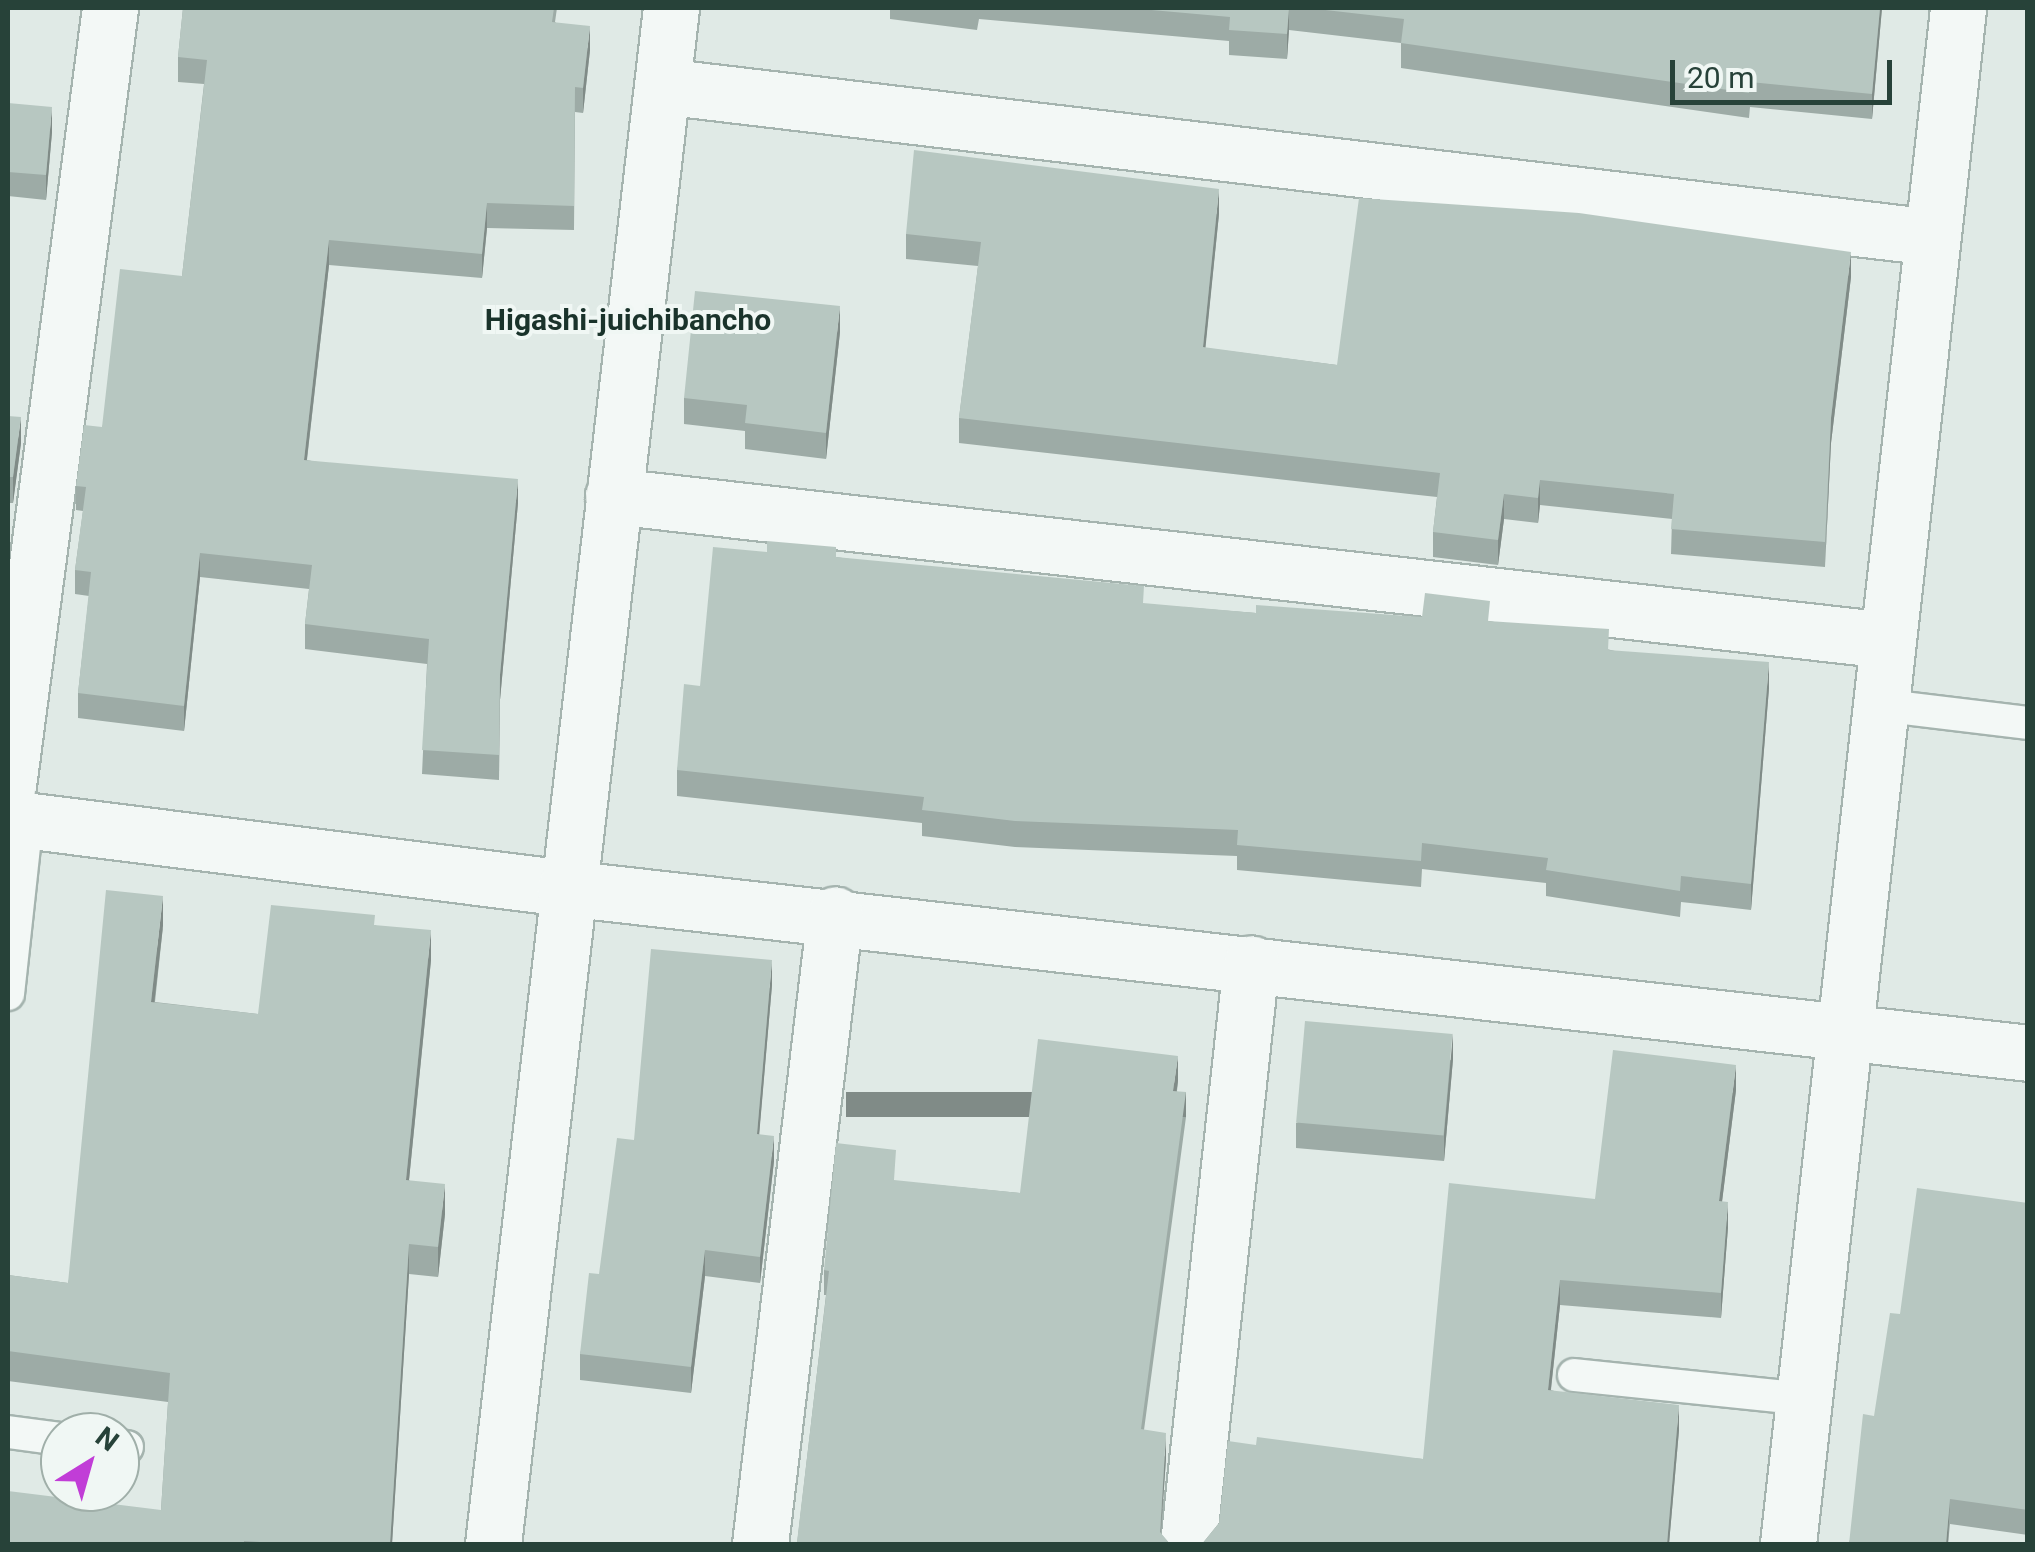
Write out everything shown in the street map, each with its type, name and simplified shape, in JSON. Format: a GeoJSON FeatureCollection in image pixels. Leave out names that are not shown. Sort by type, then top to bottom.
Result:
{"type":"FeatureCollection","features":[{"type":"Feature","properties":{"kind":"street"},"geometry":{"type":"LineString","coordinates":[[110,8],[14,808],[565,888],[835,914],[2028,1053]]}},
{"type":"Feature","properties":{"kind":"street"},"geometry":{"type":"LineString","coordinates":[[493,1544],[565,888],[670,8]]}},
{"type":"Feature","properties":{"kind":"street"},"geometry":{"type":"LineString","coordinates":[[1788,1544],[1848,1031],[1879,705],[1958,8]]}},
{"type":"Feature","properties":{"kind":"street"},"geometry":{"type":"LineString","coordinates":[[662,86],[1932,237]]}},
{"type":"Feature","properties":{"kind":"street"},"geometry":{"type":"LineString","coordinates":[[613,496],[1886,640]]}},
{"type":"Feature","properties":{"kind":"street"},"geometry":{"type":"LineString","coordinates":[[760,1544],[835,914]]}},
{"type":"Feature","properties":{"kind":"street"},"geometry":{"type":"LineString","coordinates":[[1188,1544],[1251,963]]}},
{"type":"Feature","properties":{"kind":"lane"},"geometry":{"type":"LineString","coordinates":[[1879,705],[2028,723]]}},
{"type":"Feature","properties":{"kind":"lane"},"geometry":{"type":"LineString","coordinates":[[8,994],[14,808]]}},
{"type":"Feature","properties":{"kind":"lane"},"geometry":{"type":"LineString","coordinates":[[1574,1375],[1806,1400]]}},
{"type":"Feature","properties":{"kind":"lane"},"geometry":{"type":"LineString","coordinates":[[8,1432],[40,1436]]}},
{"type":"Feature","properties":{"kind":"building"},"geometry":{"type":"Polygon","coordinates":[[[183,8],[554,8],[552,22],[590,26],[583,88],[575,87],[574,206],[487,203],[482,254],[329,240],[304,460],[518,479],[500,675],[499,755],[422,750],[429,639],[305,624],[312,565],[200,553],[184,706],[78,693],[91,572],[75,570],[86,487],[76,486],[84,425],[102,427],[120,269],[182,276],[207,60],[178,57],[183,8]]]}},
{"type":"Feature","properties":{"kind":"building"},"geometry":{"type":"Polygon","coordinates":[[[1129,8],[1289,8],[1287,34],[1229,30],[1230,17],[1129,8]]]}},
{"type":"Feature","properties":{"kind":"building"},"geometry":{"type":"Polygon","coordinates":[[[1308,8],[1880,8],[1872,94],[1750,82],[1749,93],[1401,43],[1404,19],[1308,8]]]}},
{"type":"Feature","properties":{"kind":"building"},"geometry":{"type":"Polygon","coordinates":[[[8,103],[52,107],[46,175],[8,172],[8,103]]]}},
{"type":"Feature","properties":{"kind":"building"},"geometry":{"type":"Polygon","coordinates":[[[914,150],[1219,189],[1203,347],[1337,365],[1359,198],[1579,213],[1851,252],[1831,418],[1825,542],[1671,529],[1674,494],[1540,480],[1538,498],[1504,494],[1498,540],[1433,532],[1440,473],[959,418],[981,242],[906,234],[914,150]]]}},
{"type":"Feature","properties":{"kind":"building"},"geometry":{"type":"Polygon","coordinates":[[[695,291],[840,306],[826,433],[745,423],[747,405],[684,398],[695,291]]]}},
{"type":"Feature","properties":{"kind":"building"},"geometry":{"type":"Polygon","coordinates":[[[8,416],[21,417],[13,477],[8,477],[8,416]]]}},
{"type":"Feature","properties":{"kind":"building"},"geometry":{"type":"Polygon","coordinates":[[[767,541],[836,547],[836,557],[1144,586],[1143,603],[1256,613],[1256,605],[1422,617],[1425,593],[1490,601],[1488,621],[1609,629],[1608,650],[1769,662],[1751,884],[1681,876],[1680,891],[1546,870],[1548,858],[1422,843],[1421,861],[1237,845],[1238,830],[1015,821],[922,810],[924,797],[677,770],[684,684],[700,686],[713,547],[767,552],[767,541]]]}},
{"type":"Feature","properties":{"kind":"building"},"geometry":{"type":"Polygon","coordinates":[[[106,890],[163,896],[151,1002],[258,1014],[271,905],[375,915],[374,925],[431,930],[406,1180],[445,1184],[438,1247],[409,1244],[390,1544],[8,1544],[8,1491],[40,1495],[40,1512],[161,1510],[170,1373],[8,1351],[8,1275],[68,1283],[106,890]]]}},
{"type":"Feature","properties":{"kind":"building"},"geometry":{"type":"Polygon","coordinates":[[[651,949],[772,960],[757,1134],[774,1136],[760,1257],[705,1250],[691,1367],[580,1354],[589,1273],[599,1274],[617,1138],[634,1140],[651,949]]]}},
{"type":"Feature","properties":{"kind":"building"},"geometry":{"type":"Polygon","coordinates":[[[1305,1021],[1452,1034],[1444,1136],[1296,1123],[1305,1021]]]}},
{"type":"Feature","properties":{"kind":"building"},"geometry":{"type":"Polygon","coordinates":[[[1038,1039],[1178,1056],[1173,1091],[1186,1092],[1141,1429],[1166,1433],[1160,1532],[1170,1544],[797,1542],[829,1271],[824,1270],[836,1143],[896,1150],[894,1180],[1020,1193],[1038,1039]]]}},
{"type":"Feature","properties":{"kind":"building"},"geometry":{"type":"Polygon","coordinates":[[[1613,1050],[1736,1065],[1719,1201],[1728,1202],[1721,1293],[1560,1280],[1548,1390],[1679,1405],[1667,1544],[1202,1544],[1219,1523],[1228,1441],[1256,1445],[1257,1437],[1423,1459],[1449,1183],[1595,1199],[1613,1050]]]}},
{"type":"Feature","properties":{"kind":"building"},"geometry":{"type":"Polygon","coordinates":[[[1917,1188],[2028,1203],[2028,1510],[1950,1499],[1946,1544],[1849,1544],[1863,1414],[1874,1416],[1890,1313],[1900,1314],[1917,1188]]]}},
{"type":"Feature","properties":{"kind":"district","name":"Higashi-juichibancho"},"geometry":{"type":"Point","coordinates":[628,320]}}]}
